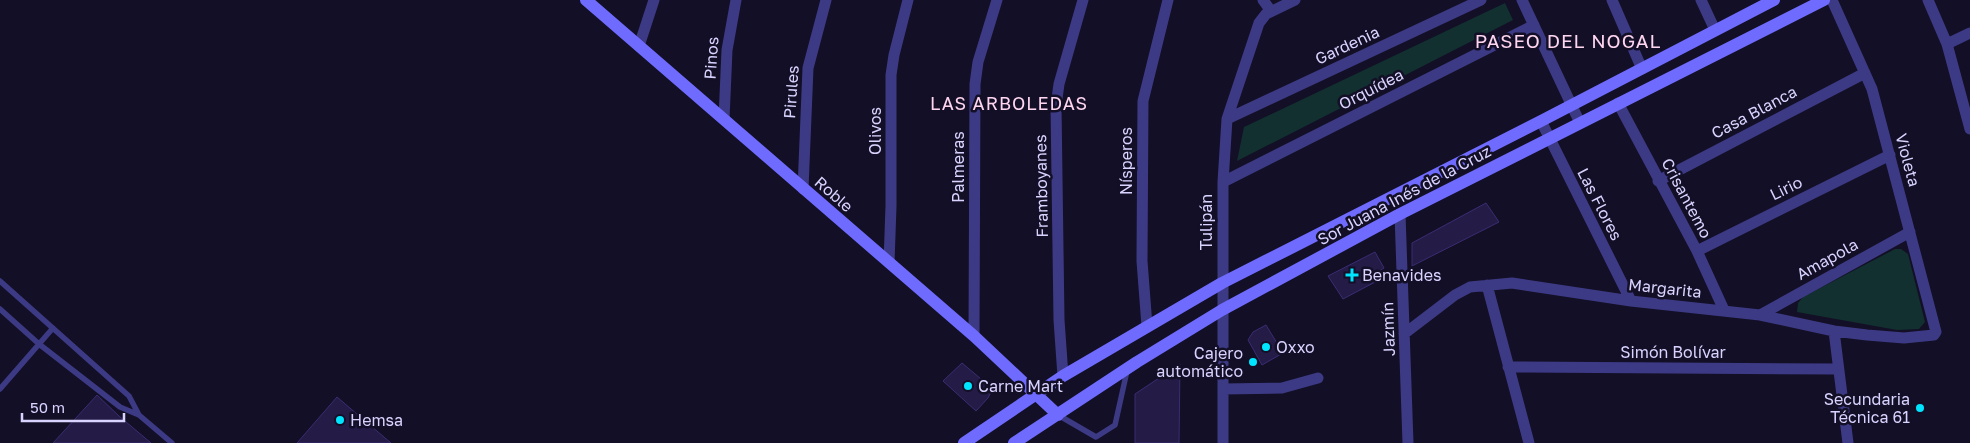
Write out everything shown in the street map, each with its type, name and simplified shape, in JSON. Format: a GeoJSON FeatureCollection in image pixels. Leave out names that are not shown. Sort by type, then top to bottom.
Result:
{"type":"FeatureCollection","features":[{"type":"Feature","properties":{"kind":"main road","name":"Roble"},"geometry":{"type":"LineString","coordinates":[[586,0],[974,336],[1058,415]]}},
{"type":"Feature","properties":{"kind":"main road","name":"Sor Juana Inés de la Cruz"},"geometry":{"type":"LineString","coordinates":[[964,443],[1063,376],[1222,283],[1774,0]]}},
{"type":"Feature","properties":{"kind":"main road","name":"Sor Juana Inés de la Cruz"},"geometry":{"type":"LineString","coordinates":[[1014,443],[1222,310],[1400,214],[1824,0]]}},
{"type":"Feature","properties":{"kind":"main road"},"geometry":{"type":"LineString","coordinates":[[1322,232],[1331,251]]}},
{"type":"Feature","properties":{"kind":"street"},"geometry":{"type":"LineString","coordinates":[[639,46],[654,0]]}},
{"type":"Feature","properties":{"kind":"street","name":"Pinos"},"geometry":{"type":"LineString","coordinates":[[724,120],[727,50],[736,0]]}},
{"type":"Feature","properties":{"kind":"street","name":"Pirules"},"geometry":{"type":"LineString","coordinates":[[803,189],[808,68],[826,0]]}},
{"type":"Feature","properties":{"kind":"street","name":"Olivos"},"geometry":{"type":"LineString","coordinates":[[889,263],[891,75],[908,0]]}},
{"type":"Feature","properties":{"kind":"street","name":"Palmeras"},"geometry":{"type":"LineString","coordinates":[[974,336],[975,84],[978,62],[997,0]]}},
{"type":"Feature","properties":{"kind":"street","name":"Framboyanes"},"geometry":{"type":"LineString","coordinates":[[1063,376],[1059,320],[1056,106],[1059,84],[1083,0]]}},
{"type":"Feature","properties":{"kind":"street","name":"Nísperos"},"geometry":{"type":"LineString","coordinates":[[1147,326],[1142,261],[1143,101],[1168,0]]}},
{"type":"Feature","properties":{"kind":"street"},"geometry":{"type":"LineString","coordinates":[[1263,0],[1271,11],[1295,0]]}},
{"type":"Feature","properties":{"kind":"street","name":"Gardenia"},"geometry":{"type":"LineString","coordinates":[[1227,119],[1481,0]]}},
{"type":"Feature","properties":{"kind":"street"},"geometry":{"type":"LineString","coordinates":[[1522,0],[1580,123]]}},
{"type":"Feature","properties":{"kind":"street"},"geometry":{"type":"LineString","coordinates":[[1612,0],[1642,69]]}},
{"type":"Feature","properties":{"kind":"street"},"geometry":{"type":"LineString","coordinates":[[1701,0],[1715,30]]}},
{"type":"Feature","properties":{"kind":"street","name":"Violeta"},"geometry":{"type":"LineString","coordinates":[[1832,0],[1872,89],[1935,334]]}},
{"type":"Feature","properties":{"kind":"street"},"geometry":{"type":"LineString","coordinates":[[1928,0],[1947,44],[1970,129]]}},
{"type":"Feature","properties":{"kind":"street","name":"Tulipán"},"geometry":{"type":"LineString","coordinates":[[1223,443],[1222,182],[1227,119],[1260,23],[1266,14],[1271,11]]}},
{"type":"Feature","properties":{"kind":"street","name":"Orquídea"},"geometry":{"type":"LineString","coordinates":[[1222,182],[1534,25]]}},
{"type":"Feature","properties":{"kind":"street"},"geometry":{"type":"LineString","coordinates":[[1947,44],[1970,33]]}},
{"type":"Feature","properties":{"kind":"street","name":"Casa Blanca"},"geometry":{"type":"LineString","coordinates":[[1658,181],[1865,73]]}},
{"type":"Feature","properties":{"kind":"street","name":"Crisantemo"},"geometry":{"type":"LineString","coordinates":[[1618,103],[1697,251],[1724,310]]}},
{"type":"Feature","properties":{"kind":"street","name":"Las Flores"},"geometry":{"type":"LineString","coordinates":[[1541,121],[1631,302]]}},
{"type":"Feature","properties":{"kind":"street","name":"Lirio"},"geometry":{"type":"LineString","coordinates":[[1697,251],[1890,155]]}},
{"type":"Feature","properties":{"kind":"street","name":"Jazmín"},"geometry":{"type":"LineString","coordinates":[[1400,214],[1408,443]]}},
{"type":"Feature","properties":{"kind":"street","name":"Amapola"},"geometry":{"type":"LineString","coordinates":[[1760,315],[1910,232]]}},
{"type":"Feature","properties":{"kind":"street","name":"Margarita"},"geometry":{"type":"LineString","coordinates":[[1404,334],[1454,295],[1470,287],[1512,283],[1631,302],[1760,315],[1834,331],[1904,338],[1935,334]]}},
{"type":"Feature","properties":{"kind":"street"},"geometry":{"type":"LineString","coordinates":[[1486,285],[1529,443]]}},
{"type":"Feature","properties":{"kind":"street"},"geometry":{"type":"LineString","coordinates":[[1834,331],[1848,443]]}},
{"type":"Feature","properties":{"kind":"street","name":"Simón Bolívar"},"geometry":{"type":"LineString","coordinates":[[1508,367],[1838,369]]}},
{"type":"Feature","properties":{"kind":"street"},"geometry":{"type":"LineString","coordinates":[[1223,389],[1282,388],[1318,378]]}},
{"type":"Feature","properties":{"kind":"lane"},"geometry":{"type":"LineString","coordinates":[[0,281],[129,396],[139,415]]}},
{"type":"Feature","properties":{"kind":"lane"},"geometry":{"type":"LineString","coordinates":[[0,309],[39,344],[120,407],[139,415],[172,443]]}},
{"type":"Feature","properties":{"kind":"lane"},"geometry":{"type":"LineString","coordinates":[[0,389],[53,328]]}},
{"type":"Feature","properties":{"kind":"lane"},"geometry":{"type":"LineString","coordinates":[[1058,415],[1096,437],[1116,425],[1128,369]]}},
{"type":"Feature","properties":{"kind":"green space"},"geometry":{"type":"Polygon","coordinates":[[[1505,3],[1513,20],[1237,161],[1244,127],[1505,3]]]}},
{"type":"Feature","properties":{"kind":"green space"},"geometry":{"type":"Polygon","coordinates":[[[1895,249],[1901,249],[1908,254],[1925,322],[1919,329],[1897,330],[1797,312],[1798,303],[1803,297],[1895,249]]]}},
{"type":"Feature","properties":{"kind":"building"},"geometry":{"type":"Polygon","coordinates":[[[1486,203],[1499,222],[1412,266],[1412,243],[1486,203]]]}},
{"type":"Feature","properties":{"kind":"building","name":"Benavides"},"geometry":{"type":"Polygon","coordinates":[[[1375,252],[1384,268],[1374,275],[1377,281],[1343,299],[1328,276],[1375,252]]]}},
{"type":"Feature","properties":{"kind":"building","name":"Oxxo"},"geometry":{"type":"Polygon","coordinates":[[[1266,325],[1283,353],[1262,365],[1248,340],[1253,332],[1266,325]]]}},
{"type":"Feature","properties":{"kind":"building","name":"Carne Mart"},"geometry":{"type":"Polygon","coordinates":[[[962,363],[987,384],[989,388],[990,394],[988,398],[976,411],[943,381],[962,363]]]}},
{"type":"Feature","properties":{"kind":"building"},"geometry":{"type":"Polygon","coordinates":[[[1180,364],[1179,443],[1135,443],[1135,394],[1180,364]]]}},
{"type":"Feature","properties":{"kind":"building"},"geometry":{"type":"Polygon","coordinates":[[[97,395],[119,416],[151,443],[53,443],[97,395]]]}},
{"type":"Feature","properties":{"kind":"building","name":"Hemsa"},"geometry":{"type":"Polygon","coordinates":[[[337,397],[391,443],[297,443],[337,397]]]}},
{"type":"Feature","properties":{"kind":"place","name":"Benavides"},"geometry":{"type":"Point","coordinates":[1352,275]}},
{"type":"Feature","properties":{"kind":"place","name":"Oxxo"},"geometry":{"type":"Point","coordinates":[1266,347]}},
{"type":"Feature","properties":{"kind":"place","name":"Cajero automático"},"geometry":{"type":"Point","coordinates":[1253,362]}},
{"type":"Feature","properties":{"kind":"place","name":"Carne Mart"},"geometry":{"type":"Point","coordinates":[968,386]}},
{"type":"Feature","properties":{"kind":"place","name":"Secundaria Técnica 61"},"geometry":{"type":"Point","coordinates":[1920,408]}},
{"type":"Feature","properties":{"kind":"place","name":"Hemsa"},"geometry":{"type":"Point","coordinates":[340,420]}},
{"type":"Feature","properties":{"kind":"district","name":"PASEO DEL NOGAL"},"geometry":{"type":"Point","coordinates":[1568,40]}},
{"type":"Feature","properties":{"kind":"district","name":"LAS ARBOLEDAS"},"geometry":{"type":"Point","coordinates":[1009,103]}}]}
